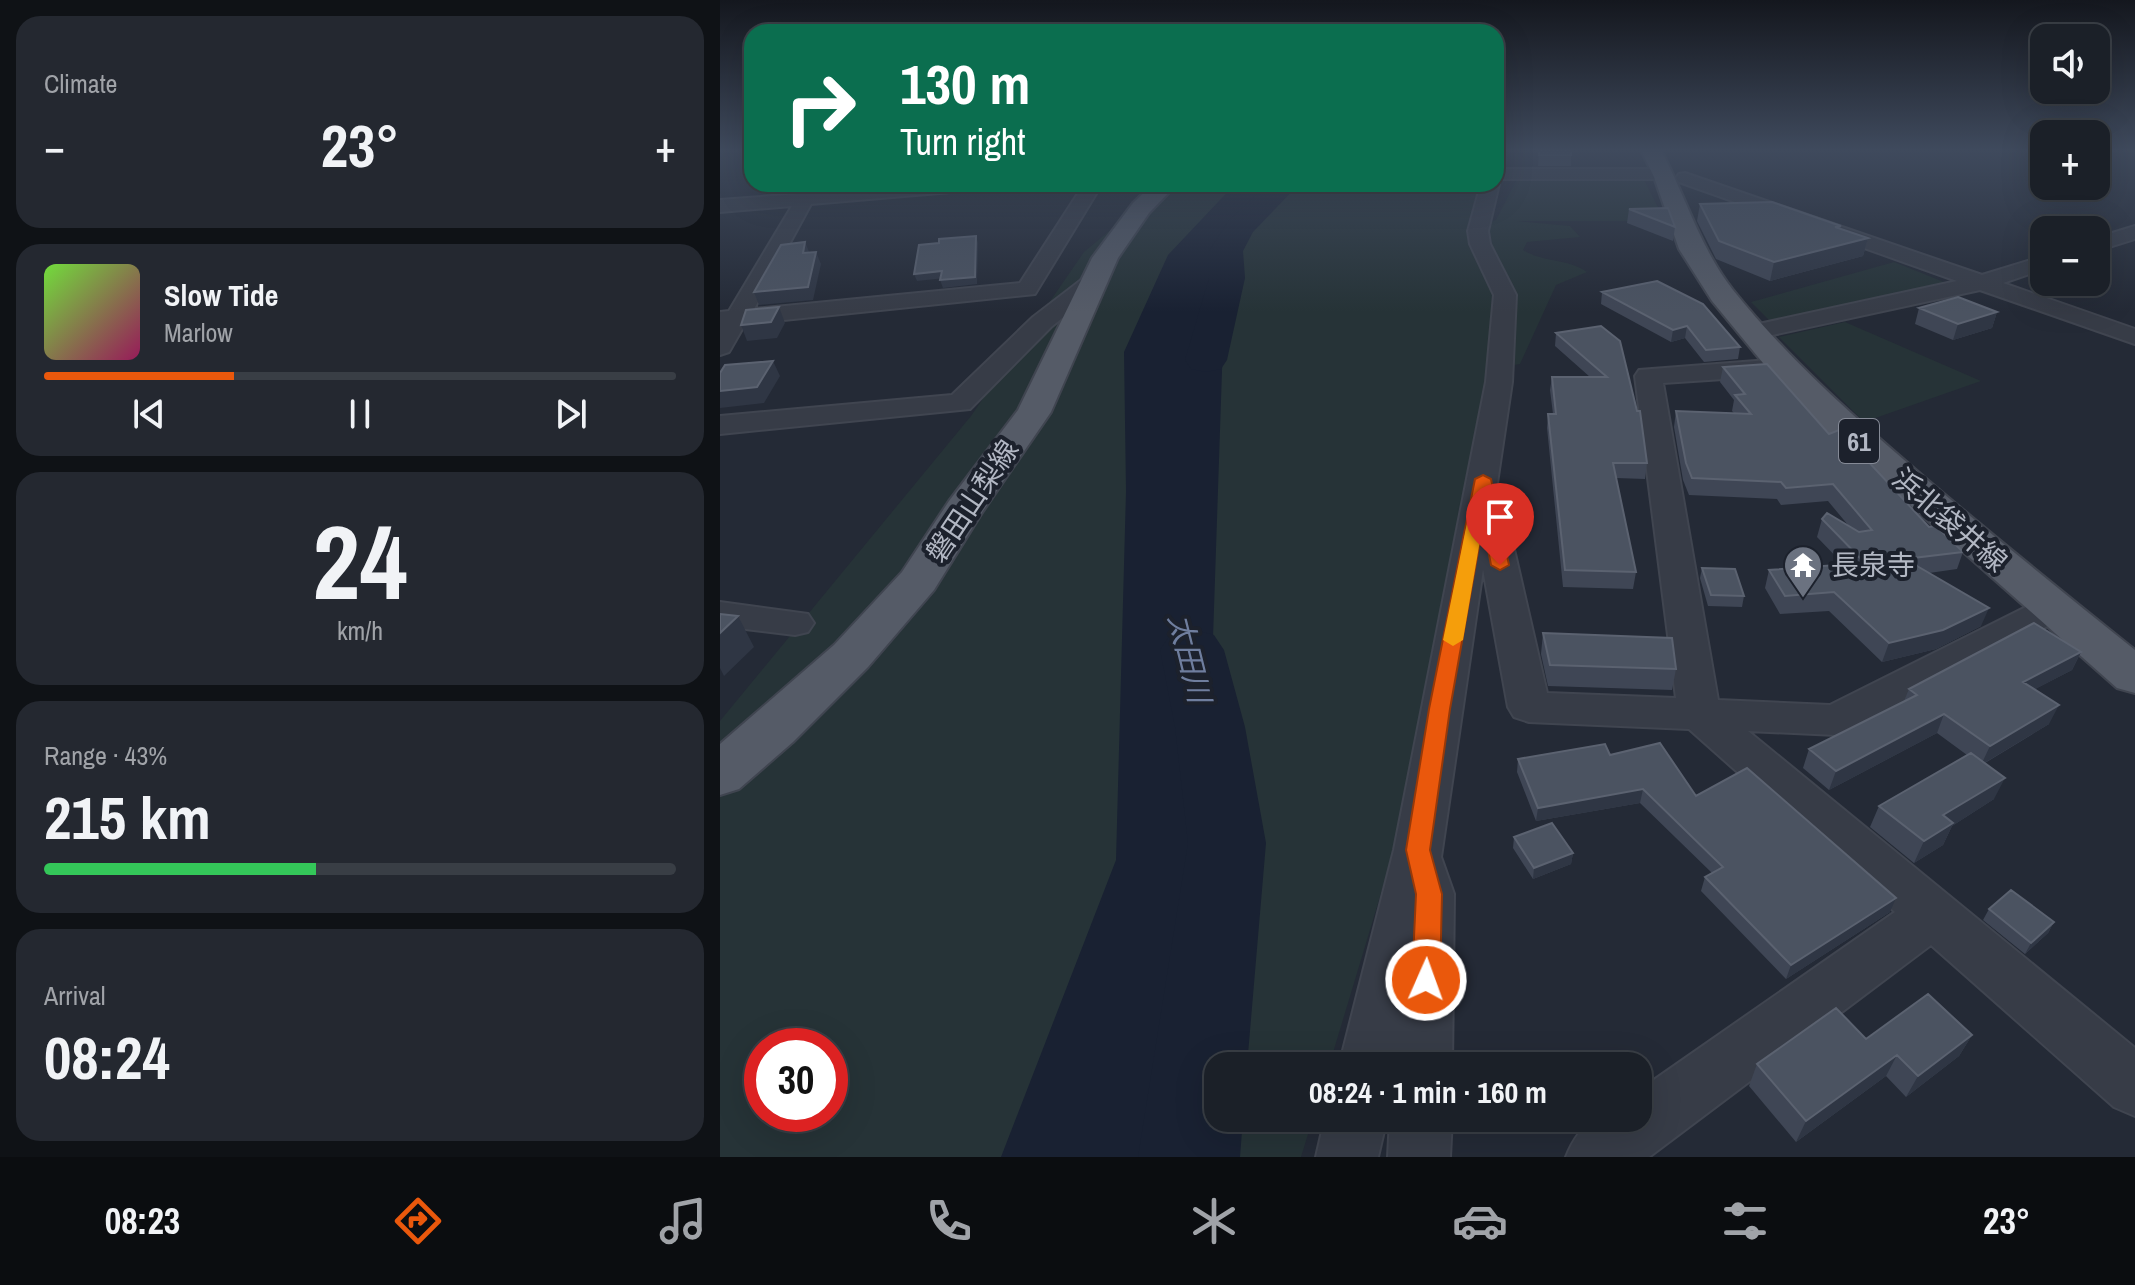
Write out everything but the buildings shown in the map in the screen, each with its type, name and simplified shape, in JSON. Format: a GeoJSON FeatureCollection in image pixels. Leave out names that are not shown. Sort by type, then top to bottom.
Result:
{"type":"FeatureCollection","features":[{"type":"Feature","properties":{"kind":"main road","name":"磐田山梨線"},"geometry":{"type":"LineString","coordinates":[[720,774],[774,729],[851,656],[918,581],[963,510],[1034,412],[1105,258],[1145,204]]}},
{"type":"Feature","properties":{"kind":"main road","name":"浜北袋井線"},"geometry":{"type":"LineString","coordinates":[[1681,204],[1692,249],[1722,295],[1783,367],[1844,427],[2135,676]]}},
{"type":"Feature","properties":{"kind":"street"},"geometry":{"type":"LineString","coordinates":[[720,347],[728,319],[801,204]]}},
{"type":"Feature","properties":{"kind":"street"},"geometry":{"type":"LineString","coordinates":[[728,319],[1027,289],[1080,204]]}},
{"type":"Feature","properties":{"kind":"street"},"geometry":{"type":"LineString","coordinates":[[1371,1052],[1418,850],[1499,382],[1505,295],[1480,244],[1478,231],[1485,204]]}},
{"type":"Feature","properties":{"kind":"street"},"geometry":{"type":"LineString","coordinates":[[1767,204],[2135,337]]}},
{"type":"Feature","properties":{"kind":"street"},"geometry":{"type":"LineString","coordinates":[[2110,240],[2135,232]]}},
{"type":"Feature","properties":{"kind":"street"},"geometry":{"type":"LineString","coordinates":[[1754,332],[1981,283],[2030,267]]}},
{"type":"Feature","properties":{"kind":"street"},"geometry":{"type":"LineString","coordinates":[[720,439],[720,428],[960,403],[1042,322],[1093,282]]}},
{"type":"Feature","properties":{"kind":"street"},"geometry":{"type":"LineString","coordinates":[[1783,367],[1648,376],[1699,714],[2135,1086]]}},
{"type":"Feature","properties":{"kind":"street"},"geometry":{"type":"LineString","coordinates":[[1483,479],[1529,707],[1836,720],[2053,608]]}},
{"type":"Feature","properties":{"kind":"street"},"geometry":{"type":"LineString","coordinates":[[720,614],[795,623]]}},
{"type":"Feature","properties":{"kind":"street"},"geometry":{"type":"LineString","coordinates":[[1418,850],[1429,894],[1423,1052]]}},
{"type":"Feature","properties":{"kind":"street"},"geometry":{"type":"LineString","coordinates":[[1597,1157],[1933,914]]}},
{"type":"Feature","properties":{"kind":"street"},"geometry":{"type":"LineString","coordinates":[[1347,1157],[1353,1132]]}},
{"type":"Feature","properties":{"kind":"street"},"geometry":{"type":"LineString","coordinates":[[1419,1157],[1420,1132]]}},
{"type":"Feature","properties":{"kind":"shaded area"},"geometry":{"type":"Polygon","coordinates":[[[1142,204],[1488,204],[1481,226],[1496,220],[1504,204],[1656,204],[1665,221],[1516,221],[1570,226],[1580,237],[1527,242],[1523,250],[1572,264],[1587,272],[1556,285],[1520,364],[1508,366],[1505,301],[1444,684],[1333,1052],[1204,1052],[1204,1132],[1309,1132],[1301,1157],[720,1157],[720,721],[971,416],[1084,252],[1142,204]]]}},
{"type":"Feature","properties":{"kind":"shaded area"},"geometry":{"type":"Polygon","coordinates":[[[1894,262],[1949,284],[1770,321],[1751,302],[1894,262]]]}},
{"type":"Feature","properties":{"kind":"shaded area"},"geometry":{"type":"Polygon","coordinates":[[[1845,322],[1981,381],[1864,422],[1779,337],[1845,322]]]}},
{"type":"Feature","properties":{"kind":"water"},"geometry":{"type":"Polygon","coordinates":[[[1216,204],[1268,204],[1226,252],[1210,727],[1213,967],[1177,1157],[1001,1157],[1116,860],[1126,491],[1124,352],[1168,255],[1216,204]]]}},
{"type":"Feature","properties":{"kind":"waterway","name":"太田川"},"geometry":{"type":"LineString","coordinates":[[1206,360],[1227,278],[1226,251],[1240,227],[1264,204]]}},
{"type":"Feature","properties":{"kind":"waterway","name":"太田川"},"geometry":{"type":"LineString","coordinates":[[1189,1157],[1227,843],[1210,727],[1192,650]]}},
{"type":"Feature","properties":{"kind":"slow traffic"},"geometry":{"type":"LineString","coordinates":[[1453,640],[1475,523]]}},
{"type":"Feature","properties":{"kind":"place","name":"長泉寺"},"geometry":{"type":"Point","coordinates":[1803,599]}},
{"type":"Feature","properties":{"kind":"route"},"geometry":{"type":"LineString","coordinates":[[1426,980],[1429,894],[1418,850],[1440,709],[1483,479],[1500,565]]}}]}
